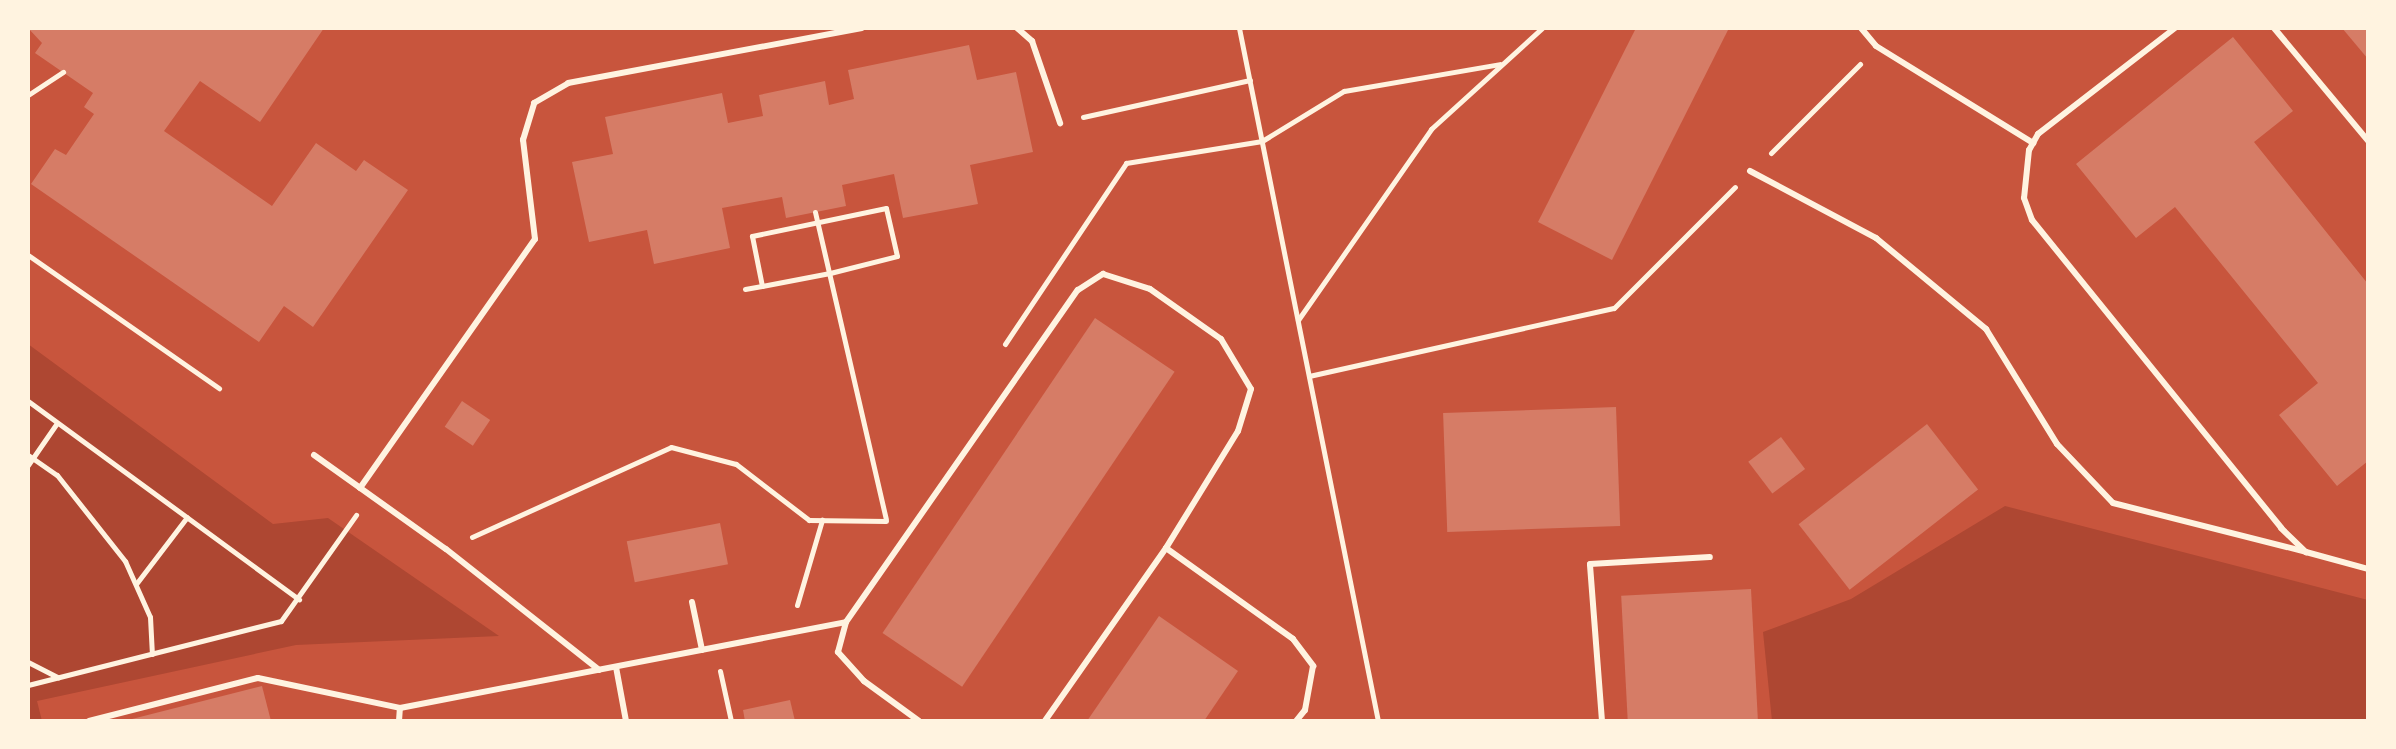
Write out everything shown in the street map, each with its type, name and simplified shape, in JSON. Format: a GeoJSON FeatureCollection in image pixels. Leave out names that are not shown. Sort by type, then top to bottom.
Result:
{"type":"FeatureCollection","features":[{"type":"Feature","properties":{"kind":"lane"},"geometry":{"type":"LineString","coordinates":[[360,488],[535,239],[523,140],[534,103],[568,83],[862,28]]}},
{"type":"Feature","properties":{"kind":"lane"},"geometry":{"type":"LineString","coordinates":[[1017,28],[1032,41],[1060,123]]}},
{"type":"Feature","properties":{"kind":"lane"},"geometry":{"type":"LineString","coordinates":[[1861,28],[1876,46],[2033,143]]}},
{"type":"Feature","properties":{"kind":"lane"},"geometry":{"type":"LineString","coordinates":[[2175,28],[2038,134],[2033,143],[2024,198],[2032,220],[2281,528],[2306,552]]}},
{"type":"Feature","properties":{"kind":"lane"},"geometry":{"type":"LineString","coordinates":[[2274,28],[2368,141]]}},
{"type":"Feature","properties":{"kind":"lane"},"geometry":{"type":"LineString","coordinates":[[1750,171],[1876,238],[1986,329],[2057,444],[2113,503],[2368,569]]}},
{"type":"Feature","properties":{"kind":"lane"},"geometry":{"type":"LineString","coordinates":[[919,721],[864,681],[838,652],[846,622],[1078,290],[1103,274],[1150,289],[1221,339],[1251,389],[1238,431],[1166,548],[1045,721]]}},
{"type":"Feature","properties":{"kind":"lane"},"geometry":{"type":"LineString","coordinates":[[314,455],[446,549],[599,670]]}},
{"type":"Feature","properties":{"kind":"lane"},"geometry":{"type":"LineString","coordinates":[[1166,548],[1293,639],[1313,666],[1305,710],[1296,721]]}},
{"type":"Feature","properties":{"kind":"lane"},"geometry":{"type":"LineString","coordinates":[[1602,721],[1590,564],[1710,557]]}},
{"type":"Feature","properties":{"kind":"lane"},"geometry":{"type":"LineString","coordinates":[[692,602],[702,650]]}},
{"type":"Feature","properties":{"kind":"lane"},"geometry":{"type":"LineString","coordinates":[[89,721],[258,678],[400,708],[846,622]]}},
{"type":"Feature","properties":{"kind":"lane"},"geometry":{"type":"LineString","coordinates":[[616,667],[626,721]]}},
{"type":"Feature","properties":{"kind":"lane"},"geometry":{"type":"LineString","coordinates":[[399,721],[400,708]]}},
{"type":"Feature","properties":{"kind":"path"},"geometry":{"type":"LineString","coordinates":[[1239,28],[1378,721]]}},
{"type":"Feature","properties":{"kind":"path"},"geometry":{"type":"LineString","coordinates":[[1298,321],[1431,129],[1542,28]]}},
{"type":"Feature","properties":{"kind":"path"},"geometry":{"type":"LineString","coordinates":[[1002,349],[1126,163],[1262,141],[1344,91],[1500,64]]}},
{"type":"Feature","properties":{"kind":"path"},"geometry":{"type":"LineString","coordinates":[[28,95],[63,72]]}},
{"type":"Feature","properties":{"kind":"path"},"geometry":{"type":"LineString","coordinates":[[1060,123],[1250,80]]}},
{"type":"Feature","properties":{"kind":"path"},"geometry":{"type":"LineString","coordinates":[[745,289],[762,286],[830,273],[897,256],[886,208],[752,236],[762,286]]}},
{"type":"Feature","properties":{"kind":"path"},"geometry":{"type":"LineString","coordinates":[[815,212],[887,521],[904,539]]}},
{"type":"Feature","properties":{"kind":"path"},"geometry":{"type":"LineString","coordinates":[[28,255],[219,388]]}},
{"type":"Feature","properties":{"kind":"path"},"geometry":{"type":"LineString","coordinates":[[1309,376],[1614,308]]}},
{"type":"Feature","properties":{"kind":"path"},"geometry":{"type":"LineString","coordinates":[[28,401],[299,599]]}},
{"type":"Feature","properties":{"kind":"path"},"geometry":{"type":"LineString","coordinates":[[28,465],[30,456],[57,423]]}},
{"type":"Feature","properties":{"kind":"path"},"geometry":{"type":"LineString","coordinates":[[446,549],[671,447],[736,464],[809,520],[887,521]]}},
{"type":"Feature","properties":{"kind":"path"},"geometry":{"type":"LineString","coordinates":[[30,456],[57,475],[90,512],[136,584],[150,617],[152,654]]}},
{"type":"Feature","properties":{"kind":"path"},"geometry":{"type":"LineString","coordinates":[[28,685],[281,621],[370,495]]}},
{"type":"Feature","properties":{"kind":"path"},"geometry":{"type":"LineString","coordinates":[[887,521],[895,508]]}},
{"type":"Feature","properties":{"kind":"path"},"geometry":{"type":"LineString","coordinates":[[136,584],[187,517]]}},
{"type":"Feature","properties":{"kind":"path"},"geometry":{"type":"LineString","coordinates":[[788,633],[822,520]]}},
{"type":"Feature","properties":{"kind":"path"},"geometry":{"type":"LineString","coordinates":[[715,647],[731,721]]}},
{"type":"Feature","properties":{"kind":"path"},"geometry":{"type":"LineString","coordinates":[[28,662],[58,677]]}},
{"type":"Feature","properties":{"kind":"shaded area"},"geometry":{"type":"Polygon","coordinates":[[[28,344],[273,524],[328,518],[499,636],[296,645],[37,701],[42,721],[28,721],[28,344]]]}},
{"type":"Feature","properties":{"kind":"shaded area"},"geometry":{"type":"Polygon","coordinates":[[[2005,506],[2368,600],[2368,721],[1772,721],[1763,632],[1851,599],[2005,506]]]}},
{"type":"Feature","properties":{"kind":"building"},"geometry":{"type":"Polygon","coordinates":[[[28,28],[324,28],[260,122],[200,81],[164,131],[272,206],[316,143],[356,171],[364,160],[408,190],[313,327],[284,306],[259,342],[31,184],[55,149],[66,155],[94,114],[84,107],[93,93],[35,53],[42,43],[28,28]]]}},
{"type":"Feature","properties":{"kind":"building"},"geometry":{"type":"Polygon","coordinates":[[[1636,28],[1729,28],[1612,260],[1538,222],[1636,28]]]}},
{"type":"Feature","properties":{"kind":"building"},"geometry":{"type":"Polygon","coordinates":[[[2342,28],[2368,28],[2368,59],[2342,28]]]}},
{"type":"Feature","properties":{"kind":"building"},"geometry":{"type":"Polygon","coordinates":[[[2233,37],[2293,111],[2254,142],[2368,284],[2368,461],[2337,486],[2279,415],[2318,383],[2175,207],[2136,238],[2076,164],[2233,37]]]}},
{"type":"Feature","properties":{"kind":"building"},"geometry":{"type":"Polygon","coordinates":[[[969,45],[977,80],[1016,72],[1033,152],[970,165],[978,204],[903,218],[894,174],[842,185],[846,206],[786,218],[782,197],[722,208],[730,248],[654,264],[647,230],[589,242],[572,162],[613,154],[605,117],[722,93],[728,123],[763,116],[759,95],[825,81],[829,105],[854,99],[848,70],[969,45]]]}},
{"type":"Feature","properties":{"kind":"building"},"geometry":{"type":"Polygon","coordinates":[[[1095,318],[1175,372],[962,687],[883,633],[1095,318]]]}},
{"type":"Feature","properties":{"kind":"building"},"geometry":{"type":"Polygon","coordinates":[[[462,401],[490,420],[473,446],[445,427],[462,401]]]}},
{"type":"Feature","properties":{"kind":"building"},"geometry":{"type":"Polygon","coordinates":[[[1616,407],[1620,526],[1447,532],[1443,413],[1616,407]]]}},
{"type":"Feature","properties":{"kind":"building"},"geometry":{"type":"Polygon","coordinates":[[[1927,424],[1978,489],[1850,590],[1799,524],[1927,424]]]}},
{"type":"Feature","properties":{"kind":"building"},"geometry":{"type":"Polygon","coordinates":[[[1781,437],[1805,469],[1772,494],[1748,462],[1781,437]]]}},
{"type":"Feature","properties":{"kind":"building"},"geometry":{"type":"Polygon","coordinates":[[[720,523],[728,564],[635,582],[627,541],[720,523]]]}},
{"type":"Feature","properties":{"kind":"building"},"geometry":{"type":"Polygon","coordinates":[[[1751,589],[1758,721],[1628,721],[1621,596],[1751,589]]]}},
{"type":"Feature","properties":{"kind":"building"},"geometry":{"type":"Polygon","coordinates":[[[1159,616],[1238,671],[1204,721],[1087,721],[1159,616]]]}},
{"type":"Feature","properties":{"kind":"building"},"geometry":{"type":"Polygon","coordinates":[[[262,686],[271,721],[128,721],[128,720],[262,686]]]}},
{"type":"Feature","properties":{"kind":"building"},"geometry":{"type":"Polygon","coordinates":[[[790,700],[795,721],[745,721],[743,710],[790,700]]]}}]}
